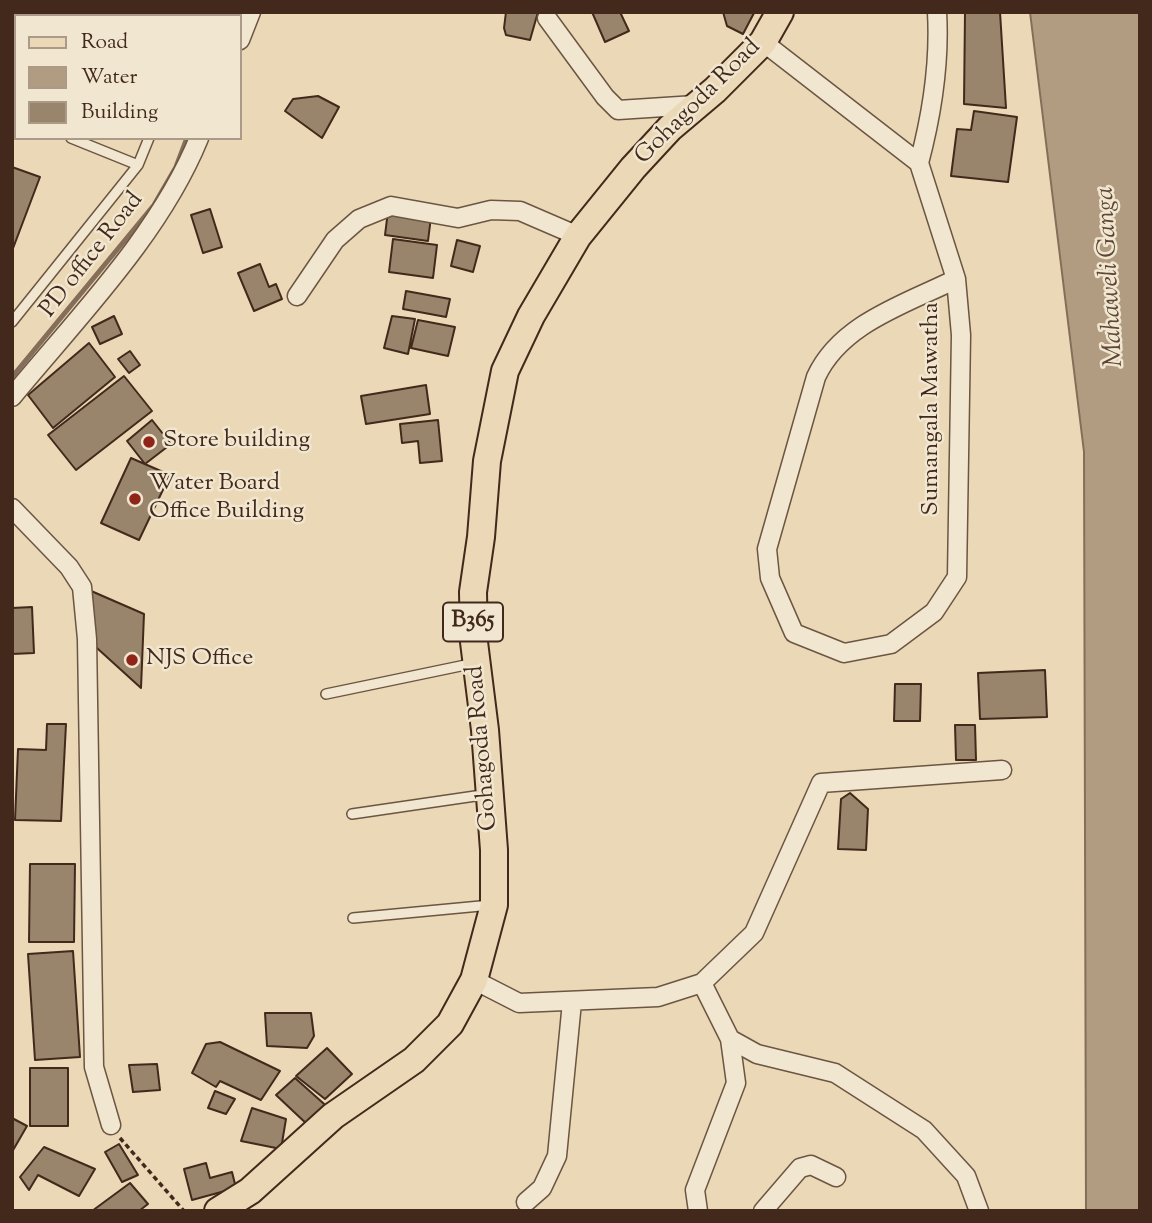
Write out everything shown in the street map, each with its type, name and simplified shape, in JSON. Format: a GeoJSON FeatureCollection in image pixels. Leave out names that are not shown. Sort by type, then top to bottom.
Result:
{"type":"FeatureCollection","features":[{"type":"Feature","properties":{"kind":"main road","name":"Gohagoda Road"},"geometry":{"type":"LineString","coordinates":[[218,1211],[250,1191],[333,1116],[415,1060],[450,1024],[474,981],[494,905],[490,794],[476,663],[473,592],[481,537],[487,461],[505,371],[531,316],[578,236],[633,168],[670,128],[715,90],[763,42],[780,12]]}},
{"type":"Feature","properties":{"kind":"street"},"geometry":{"type":"LineString","coordinates":[[242,35],[251,12]]}},
{"type":"Feature","properties":{"kind":"street"},"geometry":{"type":"LineString","coordinates":[[763,42],[919,163],[929,126],[939,41],[937,12]]}},
{"type":"Feature","properties":{"kind":"street"},"geometry":{"type":"LineString","coordinates":[[547,18],[605,97],[618,110],[695,105]]}},
{"type":"Feature","properties":{"kind":"street","name":"PD office Road"},"geometry":{"type":"LineString","coordinates":[[12,397],[123,262],[178,185],[198,140]]}},
{"type":"Feature","properties":{"kind":"street","name":"Sumangala Mawatha"},"geometry":{"type":"LineString","coordinates":[[919,163],[957,279],[961,335],[957,577],[934,612],[891,644],[844,653],[794,634],[770,579],[767,549],[816,377],[824,361],[857,328],[957,279]]}},
{"type":"Feature","properties":{"kind":"street"},"geometry":{"type":"LineString","coordinates":[[297,296],[335,240],[359,219],[391,206],[458,218],[491,211],[520,211],[578,236]]}},
{"type":"Feature","properties":{"kind":"street"},"geometry":{"type":"LineString","coordinates":[[12,508],[69,567],[82,587],[87,639],[94,1067],[111,1125]]}},
{"type":"Feature","properties":{"kind":"street"},"geometry":{"type":"LineString","coordinates":[[474,981],[519,1003],[658,997],[702,983],[754,933],[821,783],[1002,770]]}},
{"type":"Feature","properties":{"kind":"street"},"geometry":{"type":"LineString","coordinates":[[698,1211],[695,1190],[736,1083],[730,1039],[702,983]]}},
{"type":"Feature","properties":{"kind":"street"},"geometry":{"type":"LineString","coordinates":[[526,1202],[542,1188],[557,1156],[572,1002]]}},
{"type":"Feature","properties":{"kind":"street"},"geometry":{"type":"LineString","coordinates":[[730,1039],[757,1054],[835,1073],[923,1130],[966,1176],[979,1211]]}},
{"type":"Feature","properties":{"kind":"street"},"geometry":{"type":"LineString","coordinates":[[763,1211],[800,1168],[811,1165],[836,1177]]}},
{"type":"Feature","properties":{"kind":"lane"},"geometry":{"type":"LineString","coordinates":[[76,140],[138,165]]}},
{"type":"Feature","properties":{"kind":"lane"},"geometry":{"type":"LineString","coordinates":[[12,322],[138,165],[148,140]]}},
{"type":"Feature","properties":{"kind":"lane"},"geometry":{"type":"LineString","coordinates":[[326,694],[476,663]]}},
{"type":"Feature","properties":{"kind":"lane"},"geometry":{"type":"LineString","coordinates":[[352,814],[490,794]]}},
{"type":"Feature","properties":{"kind":"lane"},"geometry":{"type":"LineString","coordinates":[[353,918],[494,905]]}},
{"type":"Feature","properties":{"kind":"path"},"geometry":{"type":"LineString","coordinates":[[111,1125],[125,1146],[184,1211]]}},
{"type":"Feature","properties":{"kind":"water","name":"Mahaweli Ganga"},"geometry":{"type":"Polygon","coordinates":[[[1030,12],[1140,12],[1140,1211],[1086,1211],[1084,452],[1030,12]]]}},
{"type":"Feature","properties":{"kind":"building"},"geometry":{"type":"Polygon","coordinates":[[[506,12],[538,12],[530,40],[506,35],[506,12]]]}},
{"type":"Feature","properties":{"kind":"building"},"geometry":{"type":"Polygon","coordinates":[[[592,12],[620,12],[629,31],[605,42],[592,12]]]}},
{"type":"Feature","properties":{"kind":"building"},"geometry":{"type":"Polygon","coordinates":[[[723,12],[754,13],[743,34],[727,26],[723,12]]]}},
{"type":"Feature","properties":{"kind":"building"},"geometry":{"type":"Polygon","coordinates":[[[965,12],[1000,12],[1006,108],[964,104],[965,12]]]}},
{"type":"Feature","properties":{"kind":"building"},"geometry":{"type":"Polygon","coordinates":[[[318,96],[339,107],[322,138],[285,111],[293,99],[318,96]]]}},
{"type":"Feature","properties":{"kind":"building"},"geometry":{"type":"Polygon","coordinates":[[[974,111],[1017,117],[1008,182],[951,176],[957,129],[971,130],[974,111]]]}},
{"type":"Feature","properties":{"kind":"building"},"geometry":{"type":"Polygon","coordinates":[[[12,167],[40,177],[12,251],[12,167]]]}},
{"type":"Feature","properties":{"kind":"building"},"geometry":{"type":"Polygon","coordinates":[[[210,209],[222,247],[203,253],[191,215],[210,209]]]}},
{"type":"Feature","properties":{"kind":"building"},"geometry":{"type":"Polygon","coordinates":[[[388,211],[431,217],[428,241],[385,235],[388,211]]]}},
{"type":"Feature","properties":{"kind":"building"},"geometry":{"type":"Polygon","coordinates":[[[393,239],[437,245],[433,278],[389,272],[393,239]]]}},
{"type":"Feature","properties":{"kind":"building"},"geometry":{"type":"Polygon","coordinates":[[[457,240],[480,246],[473,272],[451,266],[457,240]]]}},
{"type":"Feature","properties":{"kind":"building"},"geometry":{"type":"Polygon","coordinates":[[[260,264],[269,287],[276,284],[282,299],[254,311],[238,273],[260,264]]]}},
{"type":"Feature","properties":{"kind":"building"},"geometry":{"type":"Polygon","coordinates":[[[406,291],[450,299],[446,317],[403,309],[406,291]]]}},
{"type":"Feature","properties":{"kind":"building"},"geometry":{"type":"Polygon","coordinates":[[[114,316],[122,334],[100,344],[92,327],[114,316]]]}},
{"type":"Feature","properties":{"kind":"building"},"geometry":{"type":"Polygon","coordinates":[[[392,316],[415,319],[408,354],[384,348],[392,316]]]}},
{"type":"Feature","properties":{"kind":"building"},"geometry":{"type":"Polygon","coordinates":[[[418,320],[455,327],[448,356],[411,348],[418,320]]]}},
{"type":"Feature","properties":{"kind":"building"},"geometry":{"type":"Polygon","coordinates":[[[89,343],[115,377],[53,428],[28,395],[89,343]]]}},
{"type":"Feature","properties":{"kind":"building"},"geometry":{"type":"Polygon","coordinates":[[[130,351],[140,365],[129,373],[118,359],[130,351]]]}},
{"type":"Feature","properties":{"kind":"building"},"geometry":{"type":"Polygon","coordinates":[[[124,376],[152,411],[76,470],[48,435],[124,376]]]}},
{"type":"Feature","properties":{"kind":"building"},"geometry":{"type":"Polygon","coordinates":[[[426,385],[430,414],[366,424],[361,396],[426,385]]]}},
{"type":"Feature","properties":{"kind":"building","name":"Store building"},"geometry":{"type":"Polygon","coordinates":[[[152,420],[171,444],[145,464],[127,441],[152,420]]]}},
{"type":"Feature","properties":{"kind":"building"},"geometry":{"type":"Polygon","coordinates":[[[438,420],[442,461],[420,463],[418,441],[402,443],[400,424],[438,420]]]}},
{"type":"Feature","properties":{"kind":"building","name":"Water Board Office Building"},"geometry":{"type":"Polygon","coordinates":[[[131,458],[170,475],[139,540],[101,523],[131,458]]]}},
{"type":"Feature","properties":{"kind":"building"},"geometry":{"type":"Polygon","coordinates":[[[82,587],[144,614],[141,688],[87,639],[82,587]]]}},
{"type":"Feature","properties":{"kind":"building"},"geometry":{"type":"Polygon","coordinates":[[[32,607],[34,653],[12,654],[12,608],[32,607]]]}},
{"type":"Feature","properties":{"kind":"building"},"geometry":{"type":"Polygon","coordinates":[[[1045,670],[1047,717],[980,719],[978,673],[1045,670]]]}},
{"type":"Feature","properties":{"kind":"building"},"geometry":{"type":"Polygon","coordinates":[[[895,684],[921,684],[920,721],[894,721],[895,684]]]}},
{"type":"Feature","properties":{"kind":"building"},"geometry":{"type":"Polygon","coordinates":[[[47,724],[66,724],[61,821],[15,820],[18,749],[46,750],[47,724]]]}},
{"type":"Feature","properties":{"kind":"building"},"geometry":{"type":"Polygon","coordinates":[[[955,725],[975,725],[976,760],[956,760],[955,725]]]}},
{"type":"Feature","properties":{"kind":"building"},"geometry":{"type":"Polygon","coordinates":[[[850,793],[868,809],[866,850],[838,849],[841,799],[850,793]]]}},
{"type":"Feature","properties":{"kind":"building"},"geometry":{"type":"Polygon","coordinates":[[[30,864],[75,864],[74,942],[29,942],[30,864]]]}},
{"type":"Feature","properties":{"kind":"building"},"geometry":{"type":"Polygon","coordinates":[[[73,951],[80,1057],[35,1060],[28,954],[73,951]]]}},
{"type":"Feature","properties":{"kind":"building"},"geometry":{"type":"Polygon","coordinates":[[[265,1013],[311,1013],[314,1036],[307,1048],[267,1046],[265,1013]]]}},
{"type":"Feature","properties":{"kind":"building"},"geometry":{"type":"Polygon","coordinates":[[[220,1042],[280,1071],[261,1100],[220,1081],[216,1087],[192,1073],[206,1044],[220,1042]]]}},
{"type":"Feature","properties":{"kind":"building"},"geometry":{"type":"Polygon","coordinates":[[[327,1048],[352,1074],[325,1099],[296,1076],[327,1048]]]}},
{"type":"Feature","properties":{"kind":"building"},"geometry":{"type":"Polygon","coordinates":[[[157,1064],[160,1090],[133,1092],[129,1065],[157,1064]]]}},
{"type":"Feature","properties":{"kind":"building"},"geometry":{"type":"Polygon","coordinates":[[[30,1068],[68,1068],[68,1126],[30,1126],[30,1068]]]}},
{"type":"Feature","properties":{"kind":"building"},"geometry":{"type":"Polygon","coordinates":[[[295,1078],[332,1111],[310,1127],[276,1095],[295,1078]]]}},
{"type":"Feature","properties":{"kind":"building"},"geometry":{"type":"Polygon","coordinates":[[[215,1091],[235,1099],[226,1114],[208,1108],[215,1091]]]}},
{"type":"Feature","properties":{"kind":"building"},"geometry":{"type":"Polygon","coordinates":[[[252,1108],[286,1119],[281,1149],[241,1141],[252,1108]]]}},
{"type":"Feature","properties":{"kind":"building"},"geometry":{"type":"Polygon","coordinates":[[[12,1118],[27,1126],[12,1152],[12,1118]]]}},
{"type":"Feature","properties":{"kind":"building"},"geometry":{"type":"Polygon","coordinates":[[[119,1144],[138,1175],[122,1182],[105,1152],[119,1144]]]}},
{"type":"Feature","properties":{"kind":"building"},"geometry":{"type":"Polygon","coordinates":[[[44,1147],[95,1169],[79,1196],[38,1175],[29,1190],[20,1177],[44,1147]]]}},
{"type":"Feature","properties":{"kind":"building"},"geometry":{"type":"Polygon","coordinates":[[[206,1163],[210,1178],[232,1172],[236,1188],[192,1200],[184,1169],[206,1163]]]}},
{"type":"Feature","properties":{"kind":"building"},"geometry":{"type":"Polygon","coordinates":[[[130,1183],[148,1204],[139,1211],[92,1211],[130,1183]]]}},
{"type":"Feature","properties":{"kind":"waterway"},"geometry":{"type":"LineString","coordinates":[[12,377],[154,205],[176,167],[186,140]]}},
{"type":"Feature","properties":{"kind":"place","name":"Store building"},"geometry":{"type":"Point","coordinates":[149,442]}},
{"type":"Feature","properties":{"kind":"place","name":"Water Board Office Building"},"geometry":{"type":"Point","coordinates":[135,499]}},
{"type":"Feature","properties":{"kind":"place","name":"NJS Office"},"geometry":{"type":"Point","coordinates":[132,660]}}]}
